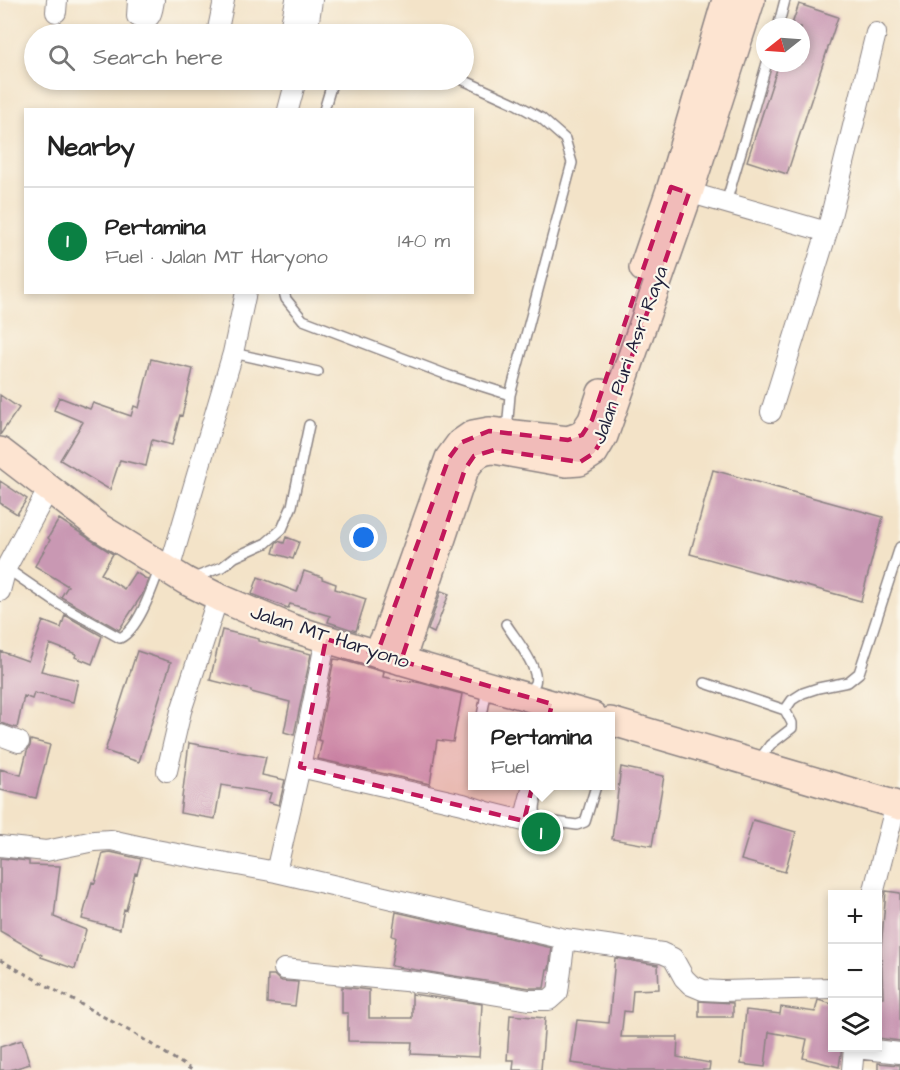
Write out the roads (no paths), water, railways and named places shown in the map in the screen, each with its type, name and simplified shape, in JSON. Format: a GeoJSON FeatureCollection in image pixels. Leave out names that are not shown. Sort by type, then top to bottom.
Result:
{"type":"FeatureCollection","features":[{"type":"Feature","properties":{"kind":"street"},"geometry":{"type":"LineString","coordinates":[[138,0],[137,16],[143,19],[150,16],[154,0]]}},
{"type":"Feature","properties":{"kind":"street"},"geometry":{"type":"LineString","coordinates":[[220,24],[224,0]]}},
{"type":"Feature","properties":{"kind":"street"},"geometry":{"type":"LineString","coordinates":[[290,24],[296,0]]}},
{"type":"Feature","properties":{"kind":"street"},"geometry":{"type":"LineString","coordinates":[[309,24],[312,0]]}},
{"type":"Feature","properties":{"kind":"street","name":"Jalan Puri Asri Raya"},"geometry":{"type":"LineString","coordinates":[[680,190],[726,0]]}},
{"type":"Feature","properties":{"kind":"street","name":"Jalan Puri Asri Raya"},"geometry":{"type":"LineString","coordinates":[[410,601],[449,458],[460,442],[473,434],[489,431],[568,440],[582,435],[592,420],[616,373],[680,190],[751,0]]}},
{"type":"Feature","properties":{"kind":"street"},"geometry":{"type":"LineString","coordinates":[[771,412],[827,232],[876,33]]}},
{"type":"Feature","properties":{"kind":"street"},"geometry":{"type":"LineString","coordinates":[[289,108],[293,90]]}},
{"type":"Feature","properties":{"kind":"street"},"geometry":{"type":"LineString","coordinates":[[680,190],[827,232]]}},
{"type":"Feature","properties":{"kind":"street"},"geometry":{"type":"LineString","coordinates":[[172,572],[232,353],[246,294]]}},
{"type":"Feature","properties":{"kind":"street","name":"Jalan Puri Asri Raya"},"geometry":{"type":"LineString","coordinates":[[389,657],[465,469],[474,456],[484,451],[494,450],[566,463],[580,462],[594,453],[604,436],[616,373]]}},
{"type":"Feature","properties":{"kind":"street","name":"Jalan MT Haryono"},"geometry":{"type":"LineString","coordinates":[[0,451],[99,527],[218,597],[289,627],[526,697],[554,711]]}},
{"type":"Feature","properties":{"kind":"street"},"geometry":{"type":"LineString","coordinates":[[0,591],[6,568],[49,488]]}},
{"type":"Feature","properties":{"kind":"street"},"geometry":{"type":"LineString","coordinates":[[167,771],[181,711],[218,597]]}},
{"type":"Feature","properties":{"kind":"street"},"geometry":{"type":"LineString","coordinates":[[276,872],[326,639]]}},
{"type":"Feature","properties":{"kind":"street","name":"Jalan MT Haryono"},"geometry":{"type":"LineString","coordinates":[[615,724],[898,805]]}},
{"type":"Feature","properties":{"kind":"street"},"geometry":{"type":"LineString","coordinates":[[0,735],[19,742]]}},
{"type":"Feature","properties":{"kind":"street"},"geometry":{"type":"LineString","coordinates":[[300,767],[463,804],[524,821],[532,790]]}},
{"type":"Feature","properties":{"kind":"street"},"geometry":{"type":"LineString","coordinates":[[874,890],[898,805]]}},
{"type":"Feature","properties":{"kind":"street"},"geometry":{"type":"LineString","coordinates":[[0,846],[46,851],[94,841],[111,840],[276,872],[565,939],[662,953],[673,958],[684,978],[691,985],[704,990],[828,988]]}},
{"type":"Feature","properties":{"kind":"street"},"geometry":{"type":"LineString","coordinates":[[284,969],[424,983],[529,1000],[549,1000],[558,992],[565,939]]}},
{"type":"Feature","properties":{"kind":"street"},"geometry":{"type":"LineString","coordinates":[[882,1051],[900,1053]]}},
{"type":"Feature","properties":{"kind":"street"},"geometry":{"type":"LineString","coordinates":[[852,1070],[854,1052]]}},
{"type":"Feature","properties":{"kind":"lane"},"geometry":{"type":"LineString","coordinates":[[780,18],[785,0]]}},
{"type":"Feature","properties":{"kind":"lane"},"geometry":{"type":"LineString","coordinates":[[726,203],[764,72]]}},
{"type":"Feature","properties":{"kind":"lane"},"geometry":{"type":"LineString","coordinates":[[474,85],[541,118],[566,139],[572,163],[510,395],[507,433]]}},
{"type":"Feature","properties":{"kind":"lane"},"geometry":{"type":"LineString","coordinates":[[325,108],[330,90]]}},
{"type":"Feature","properties":{"kind":"lane"},"geometry":{"type":"LineString","coordinates":[[285,294],[303,320],[450,376],[510,395]]}},
{"type":"Feature","properties":{"kind":"lane"},"geometry":{"type":"LineString","coordinates":[[232,353],[318,372]]}},
{"type":"Feature","properties":{"kind":"lane"},"geometry":{"type":"LineString","coordinates":[[6,568],[57,603],[120,638],[126,635],[172,572],[222,567],[235,556],[266,543],[282,529],[292,506],[309,425]]}},
{"type":"Feature","properties":{"kind":"lane"},"geometry":{"type":"LineString","coordinates":[[785,710],[792,699],[803,693],[848,682],[859,673],[900,547]]}},
{"type":"Feature","properties":{"kind":"lane"},"geometry":{"type":"LineString","coordinates":[[506,624],[534,671],[535,682],[526,697]]}},
{"type":"Feature","properties":{"kind":"lane"},"geometry":{"type":"LineString","coordinates":[[705,683],[785,710],[792,723],[792,728],[770,746],[756,764]]}},
{"type":"Feature","properties":{"kind":"lane"},"geometry":{"type":"LineString","coordinates":[[483,712],[487,686]]}},
{"type":"Feature","properties":{"kind":"lane"},"geometry":{"type":"LineString","coordinates":[[539,790],[534,808],[541,820],[577,825],[585,822],[595,790]]}},
{"type":"Feature","properties":{"kind":"place","name":"Pertamina"},"geometry":{"type":"Point","coordinates":[541,832]}}]}
